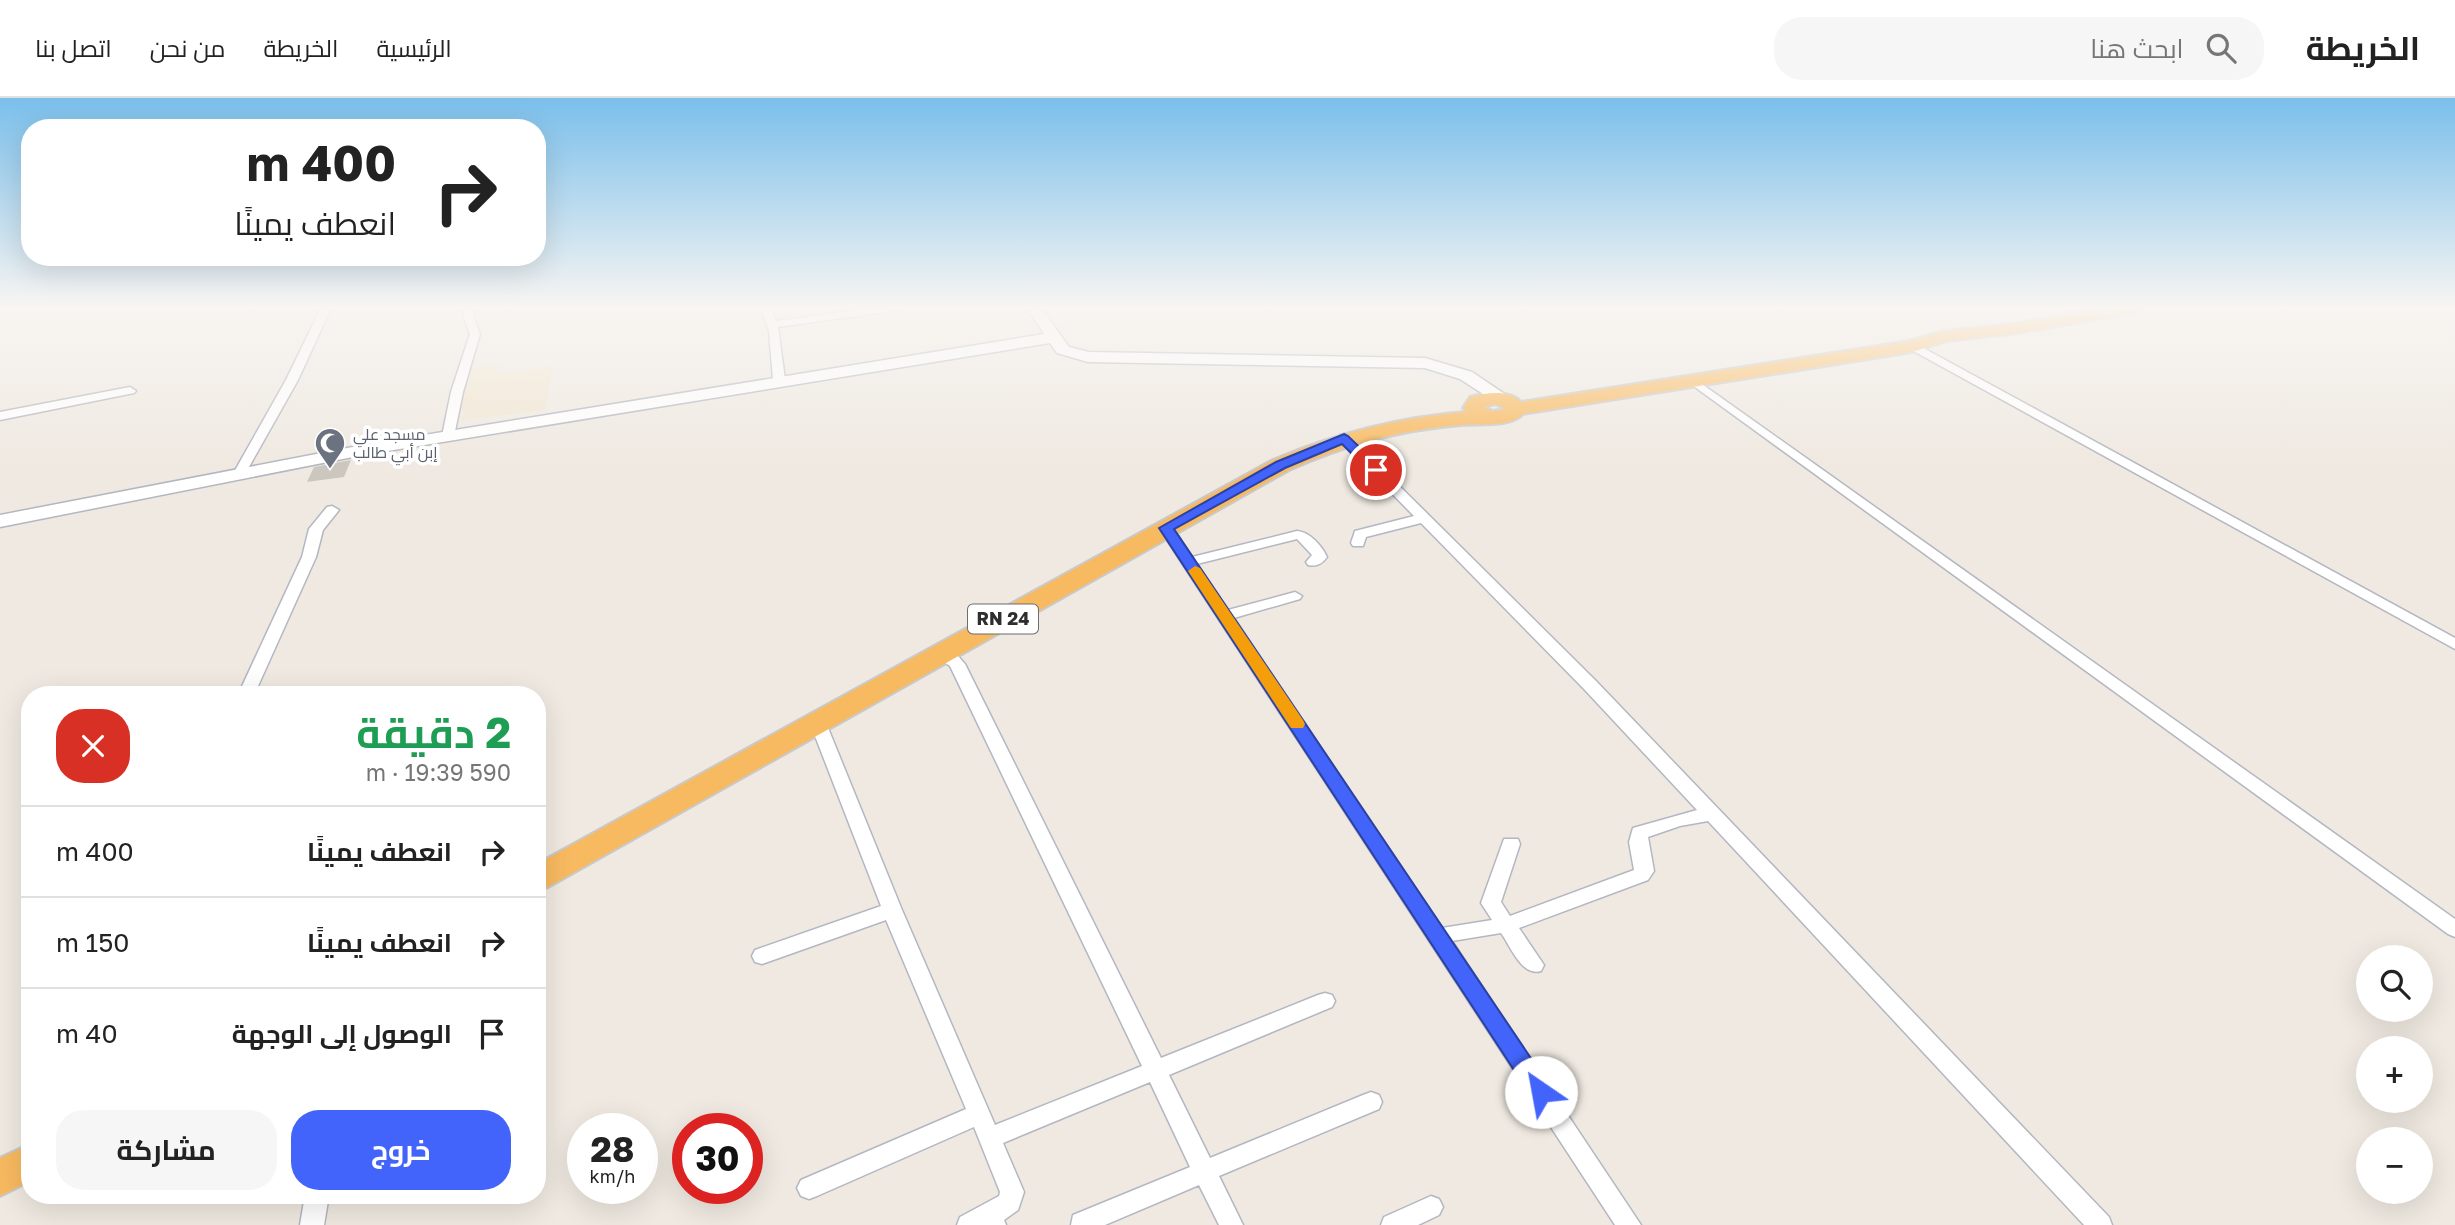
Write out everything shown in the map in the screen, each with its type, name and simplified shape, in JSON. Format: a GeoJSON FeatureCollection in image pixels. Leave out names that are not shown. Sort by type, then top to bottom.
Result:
{"type":"FeatureCollection","features":[{"type":"Feature","properties":{"kind":"highway","name":"RN 24"},"geometry":{"type":"LineString","coordinates":[[546,873],[1281,465],[1344,438],[1494,405],[1782,361]]}},
{"type":"Feature","properties":{"kind":"highway","name":"RN 24"},"geometry":{"type":"LineString","coordinates":[[546,857],[1291,450],[1379,421],[1818,361]]}},
{"type":"Feature","properties":{"kind":"highway"},"geometry":{"type":"LineString","coordinates":[[0,1160],[21,1149]]}},
{"type":"Feature","properties":{"kind":"highway"},"geometry":{"type":"LineString","coordinates":[[0,1178],[21,1166]]}},
{"type":"Feature","properties":{"kind":"main road"},"geometry":{"type":"LineString","coordinates":[[0,521],[449,436],[904,361]]}},
{"type":"Feature","properties":{"kind":"main road"},"geometry":{"type":"LineString","coordinates":[[1327,361],[1442,366],[1485,385],[1494,405]]}},
{"type":"Feature","properties":{"kind":"main road"},"geometry":{"type":"LineString","coordinates":[[1464,375],[1494,405]]}},
{"type":"Feature","properties":{"kind":"street"},"geometry":{"type":"LineString","coordinates":[[239,474],[301,361]]}},
{"type":"Feature","properties":{"kind":"street"},"geometry":{"type":"LineString","coordinates":[[449,436],[457,392],[467,361]]}},
{"type":"Feature","properties":{"kind":"street"},"geometry":{"type":"LineString","coordinates":[[777,361],[779,380]]}},
{"type":"Feature","properties":{"kind":"street"},"geometry":{"type":"LineString","coordinates":[[1939,361],[2455,644]]}},
{"type":"Feature","properties":{"kind":"street"},"geometry":{"type":"LineString","coordinates":[[1692,380],[2455,929]]}},
{"type":"Feature","properties":{"kind":"street"},"geometry":{"type":"LineString","coordinates":[[0,416],[130,391]]}},
{"type":"Feature","properties":{"kind":"street"},"geometry":{"type":"LineString","coordinates":[[1344,438],[1590,685],[2100,1225]]}},
{"type":"Feature","properties":{"kind":"street"},"geometry":{"type":"LineString","coordinates":[[250,686],[310,556],[316,529],[332,510]]}},
{"type":"Feature","properties":{"kind":"street"},"geometry":{"type":"LineString","coordinates":[[1358,543],[1360,534],[1423,518]]}},
{"type":"Feature","properties":{"kind":"street"},"geometry":{"type":"LineString","coordinates":[[1166,528],[1629,1225]]}},
{"type":"Feature","properties":{"kind":"street"},"geometry":{"type":"LineString","coordinates":[[1189,562],[1297,535],[1319,554],[1320,557],[1313,562]]}},
{"type":"Feature","properties":{"kind":"street"},"geometry":{"type":"LineString","coordinates":[[1225,617],[1295,596]]}},
{"type":"Feature","properties":{"kind":"street"},"geometry":{"type":"LineString","coordinates":[[940,654],[951,658],[957,664],[1231,1225]]}},
{"type":"Feature","properties":{"kind":"street"},"geometry":{"type":"LineString","coordinates":[[817,723],[892,910],[1012,1192],[1010,1202],[985,1222]]}},
{"type":"Feature","properties":{"kind":"street"},"geometry":{"type":"LineString","coordinates":[[1438,936],[1507,925],[1641,875],[1645,871],[1638,842],[1639,833],[1678,820],[1711,814]]}},
{"type":"Feature","properties":{"kind":"street"},"geometry":{"type":"LineString","coordinates":[[1511,844],[1491,903],[1534,965]]}},
{"type":"Feature","properties":{"kind":"street"},"geometry":{"type":"LineString","coordinates":[[762,956],[892,910]]}},
{"type":"Feature","properties":{"kind":"street"},"geometry":{"type":"LineString","coordinates":[[990,1138],[1325,1001]]}},
{"type":"Feature","properties":{"kind":"street"},"geometry":{"type":"LineString","coordinates":[[1082,1223],[1371,1102]]}},
{"type":"Feature","properties":{"kind":"street"},"geometry":{"type":"LineString","coordinates":[[809,1188],[979,1114]]}},
{"type":"Feature","properties":{"kind":"street"},"geometry":{"type":"LineString","coordinates":[[312,1225],[316,1204]]}},
{"type":"Feature","properties":{"kind":"street"},"geometry":{"type":"LineString","coordinates":[[1392,1225],[1431,1207]]}},
{"type":"Feature","properties":{"kind":"shaded area"},"geometry":{"type":"Polygon","coordinates":[[[499,365],[497,374],[553,367],[545,410],[462,420],[465,410],[458,410],[471,368],[499,365]]]}},
{"type":"Feature","properties":{"kind":"building","name":"مسجد علي إبن أبي طالب"},"geometry":{"type":"Polygon","coordinates":[[[351,460],[344,477],[307,482],[314,467],[351,460]]]}},
{"type":"Feature","properties":{"kind":"slow traffic"},"geometry":{"type":"LineString","coordinates":[[1195,571],[1297,724]]}},
{"type":"Feature","properties":{"kind":"place","name":"مسجد علي إبن أبي طالب"},"geometry":{"type":"Point","coordinates":[330,470]}},
{"type":"Feature","properties":{"kind":"route"},"geometry":{"type":"LineString","coordinates":[[1376,470],[1344,438],[1281,465],[1166,528],[1541,1092]]}}]}
